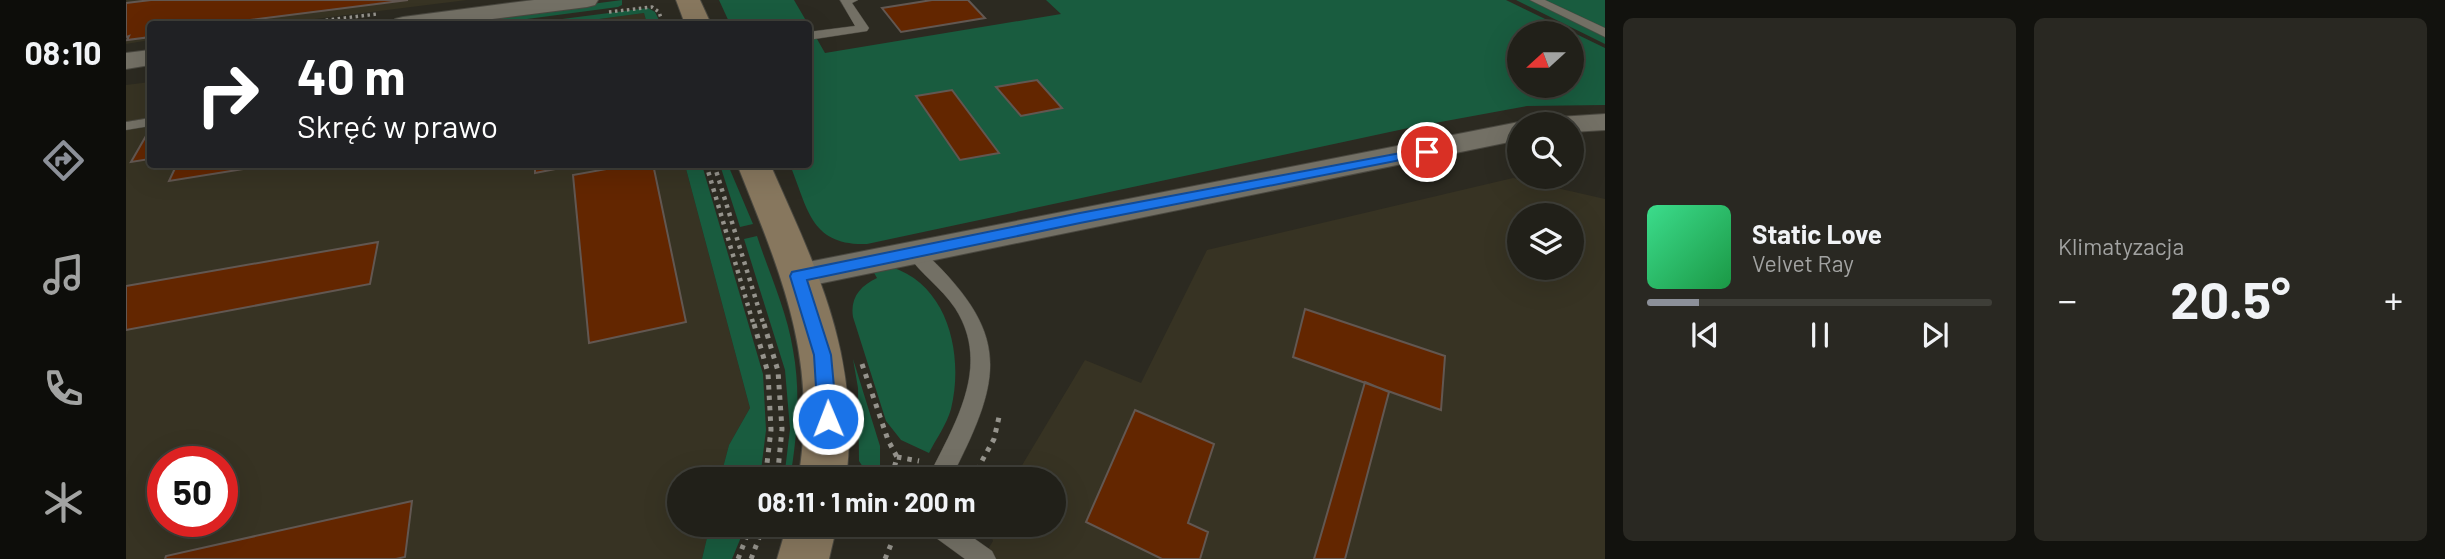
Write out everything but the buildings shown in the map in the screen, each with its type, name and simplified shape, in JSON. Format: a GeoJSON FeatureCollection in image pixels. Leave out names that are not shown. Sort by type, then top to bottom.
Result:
{"type":"FeatureCollection","features":[{"type":"Feature","properties":{"kind":"main road"},"geometry":{"type":"LineString","coordinates":[[688,0],[697,21]]}},
{"type":"Feature","properties":{"kind":"main road"},"geometry":{"type":"LineString","coordinates":[[755,168],[814,323],[827,385],[828,419],[823,467]]}},
{"type":"Feature","properties":{"kind":"main road"},"geometry":{"type":"LineString","coordinates":[[803,559],[809,537]]}},
{"type":"Feature","properties":{"kind":"street"},"geometry":{"type":"LineString","coordinates":[[425,21],[587,0]]}},
{"type":"Feature","properties":{"kind":"street"},"geometry":{"type":"LineString","coordinates":[[1584,123],[1605,122]]}},
{"type":"Feature","properties":{"kind":"street"},"geometry":{"type":"LineString","coordinates":[[798,276],[1427,152],[1507,134]]}},
{"type":"Feature","properties":{"kind":"lane"},"geometry":{"type":"LineString","coordinates":[[812,35],[863,28],[845,1],[852,0]]}},
{"type":"Feature","properties":{"kind":"lane"},"geometry":{"type":"LineString","coordinates":[[1536,0],[1605,33]]}},
{"type":"Feature","properties":{"kind":"lane"},"geometry":{"type":"LineString","coordinates":[[126,126],[147,122]]}},
{"type":"Feature","properties":{"kind":"lane"},"geometry":{"type":"LineString","coordinates":[[915,252],[957,293],[975,329],[981,351],[980,388],[961,440],[945,467]]}},
{"type":"Feature","properties":{"kind":"lane"},"geometry":{"type":"LineString","coordinates":[[953,537],[984,559]]}},
{"type":"Feature","properties":{"kind":"path"},"geometry":{"type":"LineString","coordinates":[[707,168],[768,373],[771,430],[767,467]]}},
{"type":"Feature","properties":{"kind":"path"},"geometry":{"type":"LineString","coordinates":[[715,168],[778,371],[782,429],[778,467]]}},
{"type":"Feature","properties":{"kind":"path"},"geometry":{"type":"LineString","coordinates":[[858,351],[888,440],[897,457],[894,467]]}},
{"type":"Feature","properties":{"kind":"path"},"geometry":{"type":"LineString","coordinates":[[897,457],[923,461]]}},
{"type":"Feature","properties":{"kind":"path"},"geometry":{"type":"LineString","coordinates":[[738,559],[746,537]]}},
{"type":"Feature","properties":{"kind":"path"},"geometry":{"type":"LineString","coordinates":[[751,559],[759,537]]}},
{"type":"Feature","properties":{"kind":"path"},"geometry":{"type":"LineString","coordinates":[[885,559],[892,542]]}},
{"type":"Feature","properties":{"kind":"shaded area"},"geometry":{"type":"Polygon","coordinates":[[[126,0],[467,0],[299,21],[147,21],[147,40],[126,44],[126,0]]]}},
{"type":"Feature","properties":{"kind":"shaded area"},"geometry":{"type":"Polygon","coordinates":[[[644,13],[646,21],[584,21],[644,13]]]}},
{"type":"Feature","properties":{"kind":"shaded area"},"geometry":{"type":"Polygon","coordinates":[[[147,82],[147,168],[686,168],[750,408],[729,445],[723,467],[667,467],[667,537],[707,537],[702,559],[126,559],[126,85],[147,82]]]}},
{"type":"Feature","properties":{"kind":"shaded area"},"geometry":{"type":"Polygon","coordinates":[[[1507,179],[1507,189],[1561,189],[1605,199],[1605,559],[982,559],[993,541],[992,537],[1066,537],[1066,467],[1021,467],[1085,360],[1141,383],[1207,250],[1507,179]]]}},
{"type":"Feature","properties":{"kind":"green space"},"geometry":{"type":"Polygon","coordinates":[[[622,0],[622,5],[618,7],[513,21],[462,21],[622,0]]]}},
{"type":"Feature","properties":{"kind":"green space"},"geometry":{"type":"Polygon","coordinates":[[[719,0],[794,0],[806,21],[729,21],[719,0]]]}},
{"type":"Feature","properties":{"kind":"green space"},"geometry":{"type":"Polygon","coordinates":[[[1046,0],[1506,0],[1549,21],[1507,21],[1507,98],[1584,98],[1584,38],[1605,48],[1605,105],[1527,106],[1413,127],[867,244],[848,243],[833,239],[814,221],[791,168],[812,168],[812,39],[817,39],[825,53],[1061,14],[1046,0]]]}},
{"type":"Feature","properties":{"kind":"green space"},"geometry":{"type":"Polygon","coordinates":[[[1516,0],[1605,0],[1605,44],[1584,34],[1584,21],[1558,21],[1516,0]]]}},
{"type":"Feature","properties":{"kind":"green space"},"geometry":{"type":"Polygon","coordinates":[[[648,8],[655,12],[660,21],[646,21],[644,13],[584,21],[546,21],[648,8]]]}},
{"type":"Feature","properties":{"kind":"green space"},"geometry":{"type":"Polygon","coordinates":[[[686,168],[703,168],[763,374],[766,430],[761,467],[723,467],[729,445],[750,408],[686,168]]]}},
{"type":"Feature","properties":{"kind":"green space"},"geometry":{"type":"Polygon","coordinates":[[[721,168],[729,168],[753,224],[740,227],[721,168]]]}},
{"type":"Feature","properties":{"kind":"green space"},"geometry":{"type":"Polygon","coordinates":[[[757,236],[790,335],[797,382],[792,467],[785,467],[790,429],[785,370],[744,239],[757,236]]]}},
{"type":"Feature","properties":{"kind":"green space"},"geometry":{"type":"Polygon","coordinates":[[[891,267],[911,276],[927,289],[948,325],[953,346],[955,388],[951,409],[929,453],[901,440],[886,421],[853,317],[853,304],[858,293],[877,278],[873,271],[891,267]]]}},
{"type":"Feature","properties":{"kind":"green space"},"geometry":{"type":"Polygon","coordinates":[[[853,359],[880,446],[880,467],[863,467],[859,461],[858,388],[853,359]]]}},
{"type":"Feature","properties":{"kind":"green space"},"geometry":{"type":"Polygon","coordinates":[[[707,537],[741,537],[732,559],[702,559],[707,537]]]}},
{"type":"Feature","properties":{"kind":"route"},"geometry":{"type":"LineString","coordinates":[[828,419],[827,385],[822,355],[798,276],[1080,218],[1427,152]]}}]}
